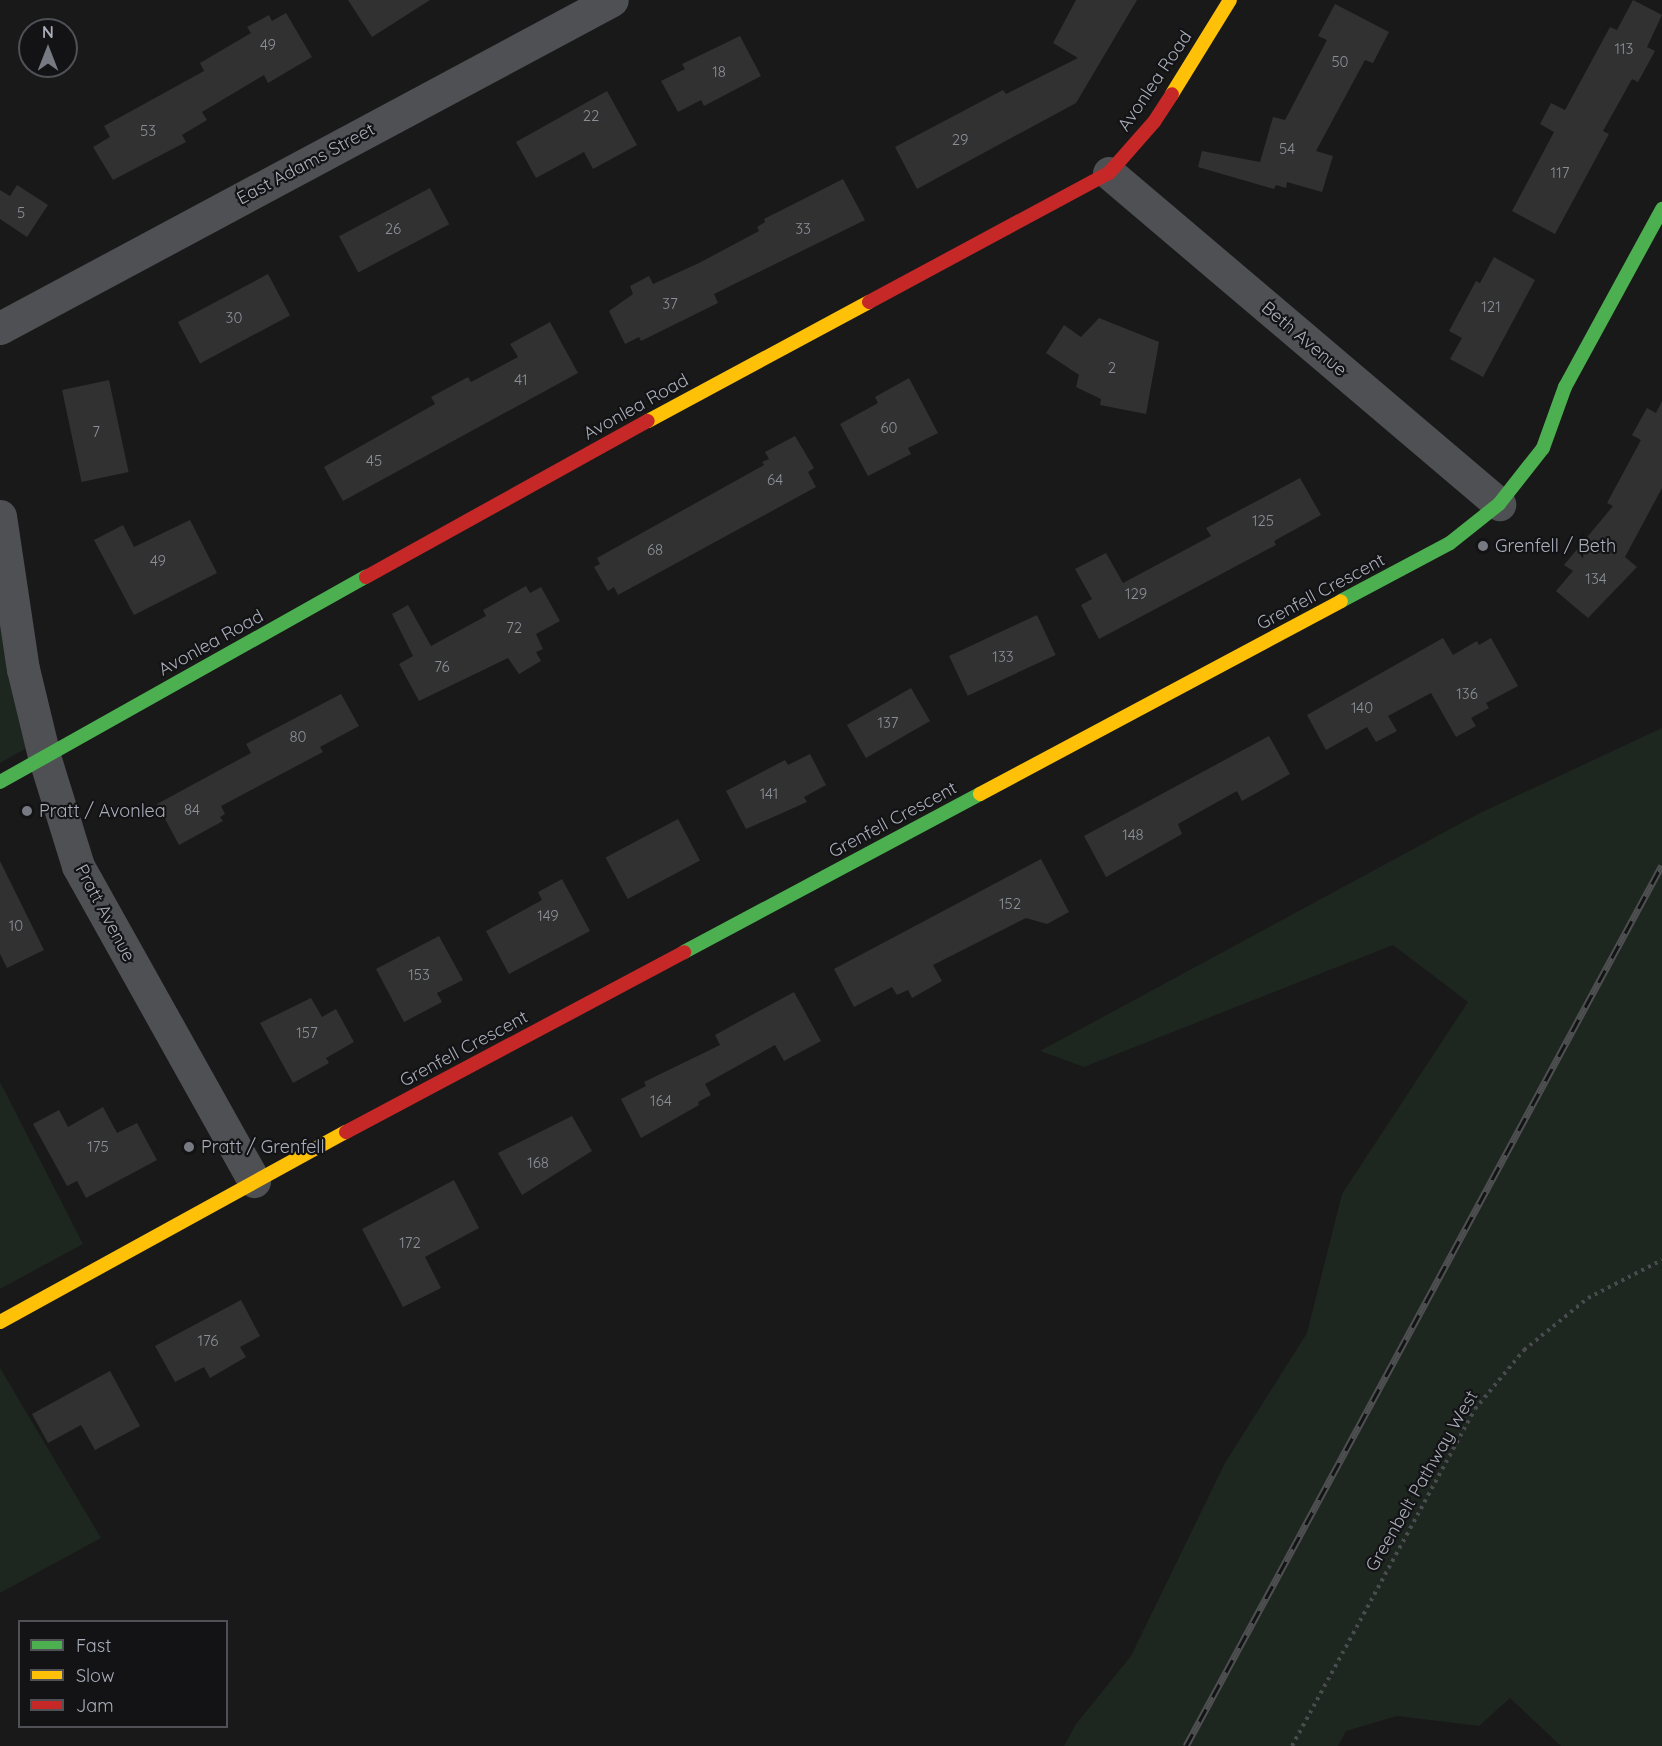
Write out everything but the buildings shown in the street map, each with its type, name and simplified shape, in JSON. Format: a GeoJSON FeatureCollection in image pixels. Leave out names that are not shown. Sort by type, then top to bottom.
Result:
{"type":"FeatureCollection","features":[{"type":"Feature","properties":{"kind":"street","name":"East Adams Street"},"geometry":{"type":"LineString","coordinates":[[0,328],[612,0]]}},
{"type":"Feature","properties":{"kind":"street","name":"Avonlea Road"},"geometry":{"type":"LineString","coordinates":[[0,782],[645,422],[1109,174],[1154,122],[1230,0]]}},
{"type":"Feature","properties":{"kind":"street","name":"Beth Avenue"},"geometry":{"type":"LineString","coordinates":[[1109,174],[1499,504]]}},
{"type":"Feature","properties":{"kind":"street","name":"Grenfell Crescent"},"geometry":{"type":"LineString","coordinates":[[0,1322],[254,1181],[1450,543],[1499,504],[1543,448],[1565,387],[1662,209]]}},
{"type":"Feature","properties":{"kind":"street","name":"Pratt Avenue"},"geometry":{"type":"LineString","coordinates":[[0,516],[23,669],[44,756],[78,866],[254,1181]]}},
{"type":"Feature","properties":{"kind":"path","name":"Greenbelt Pathway West"},"geometry":{"type":"LineString","coordinates":[[1292,1746],[1475,1409],[1524,1350],[1579,1305],[1662,1260]]}},
{"type":"Feature","properties":{"kind":"shaded area"},"geometry":{"type":"Polygon","coordinates":[[[0,598],[27,748],[0,763],[0,598]]]}},
{"type":"Feature","properties":{"kind":"shaded area"},"geometry":{"type":"Polygon","coordinates":[[[1662,728],[1662,1746],[1561,1746],[1510,1698],[1479,1726],[1397,1716],[1346,1731],[1338,1746],[1064,1746],[1076,1724],[1131,1656],[1225,1463],[1307,1333],[1342,1194],[1468,1002],[1393,945],[1084,1067],[1040,1051],[1478,814],[1662,728]]]}},
{"type":"Feature","properties":{"kind":"shaded area"},"geometry":{"type":"Polygon","coordinates":[[[0,1082],[83,1244],[0,1289],[0,1082]]]}},
{"type":"Feature","properties":{"kind":"shaded area"},"geometry":{"type":"Polygon","coordinates":[[[0,1368],[101,1538],[0,1593],[0,1368]]]}},
{"type":"Feature","properties":{"kind":"railway"},"geometry":{"type":"LineString","coordinates":[[1186,1746],[1662,865]]}},
{"type":"Feature","properties":{"kind":"traffic: fast"},"geometry":{"type":"LineString","coordinates":[[1341,601],[1450,543],[1499,504],[1543,448],[1565,387],[1662,209]]}},
{"type":"Feature","properties":{"kind":"traffic: fast"},"geometry":{"type":"LineString","coordinates":[[0,782],[366,577]]}},
{"type":"Feature","properties":{"kind":"traffic: fast"},"geometry":{"type":"LineString","coordinates":[[684,952],[980,794]]}},
{"type":"Feature","properties":{"kind":"traffic: slow"},"geometry":{"type":"LineString","coordinates":[[1172,94],[1230,0]]}},
{"type":"Feature","properties":{"kind":"traffic: slow"},"geometry":{"type":"LineString","coordinates":[[648,421],[869,302]]}},
{"type":"Feature","properties":{"kind":"traffic: slow"},"geometry":{"type":"LineString","coordinates":[[980,794],[1341,601]]}},
{"type":"Feature","properties":{"kind":"traffic: slow"},"geometry":{"type":"LineString","coordinates":[[0,1322],[346,1132]]}},
{"type":"Feature","properties":{"kind":"traffic: jam"},"geometry":{"type":"LineString","coordinates":[[869,302],[1109,173],[1154,122],[1172,94]]}},
{"type":"Feature","properties":{"kind":"traffic: jam"},"geometry":{"type":"LineString","coordinates":[[366,577],[648,421]]}},
{"type":"Feature","properties":{"kind":"traffic: jam"},"geometry":{"type":"LineString","coordinates":[[346,1132],[684,952]]}},
{"type":"Feature","properties":{"kind":"place","name":"Grenfell / Beth"},"geometry":{"type":"Point","coordinates":[1483,546]}},
{"type":"Feature","properties":{"kind":"place","name":"Pratt / Avonlea"},"geometry":{"type":"Point","coordinates":[27,811]}},
{"type":"Feature","properties":{"kind":"place","name":"Pratt / Grenfell"},"geometry":{"type":"Point","coordinates":[189,1147]}}]}
